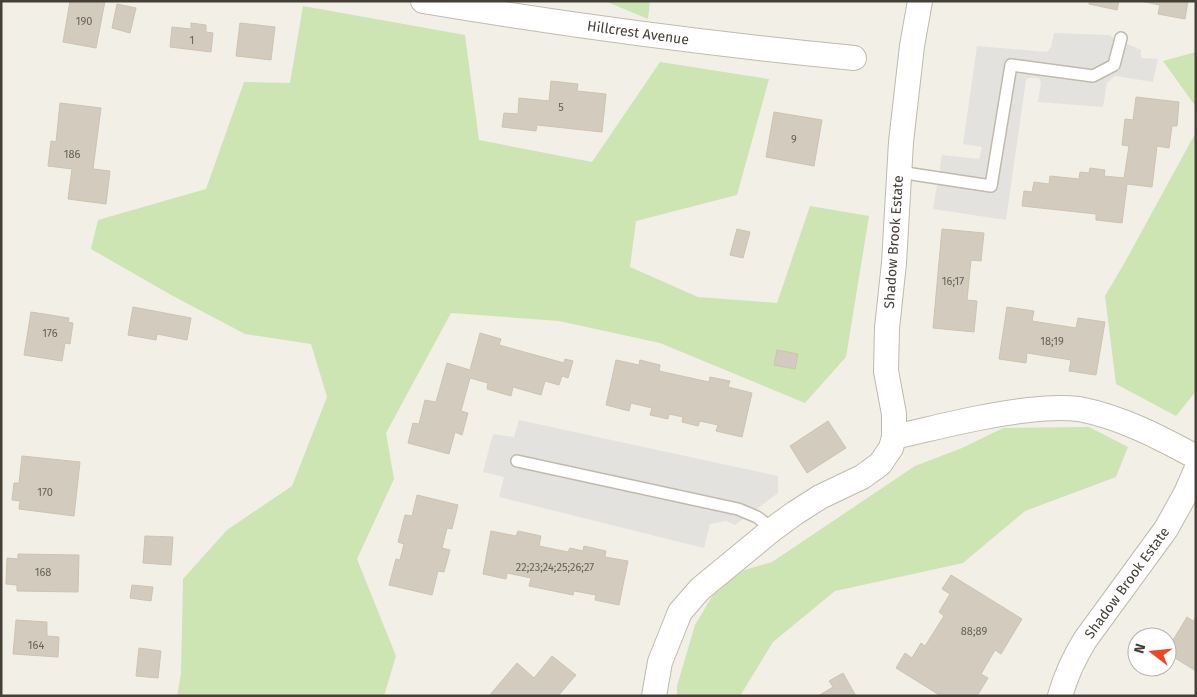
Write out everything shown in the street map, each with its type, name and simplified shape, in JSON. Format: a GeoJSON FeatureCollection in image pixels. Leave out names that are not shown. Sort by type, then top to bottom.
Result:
{"type":"FeatureCollection","features":[{"type":"Feature","properties":{"kind":"street","name":"Hillcrest Avenue"},"geometry":{"type":"LineString","coordinates":[[423,1],[579,26],[761,49],[854,58]]}},
{"type":"Feature","properties":{"kind":"street","name":"Shadow Brook Estate"},"geometry":{"type":"LineString","coordinates":[[654,696],[660,662],[680,612],[700,589],[773,529],[820,498],[862,478],[880,464],[891,448],[894,437],[894,414],[886,371],[887,328],[894,263],[901,142],[912,46],[920,1]]}},
{"type":"Feature","properties":{"kind":"street"},"geometry":{"type":"LineString","coordinates":[[894,437],[984,416],[1052,408],[1078,409],[1145,430],[1196,457]]}},
{"type":"Feature","properties":{"kind":"street","name":"Shadow Brook Estate"},"geometry":{"type":"LineString","coordinates":[[1060,696],[1075,657],[1166,529],[1186,493],[1196,470]]}},
{"type":"Feature","properties":{"kind":"lane"},"geometry":{"type":"LineString","coordinates":[[899,172],[992,186],[1012,65],[1093,76],[1114,65],[1120,38]]}},
{"type":"Feature","properties":{"kind":"lane"},"geometry":{"type":"LineString","coordinates":[[517,461],[738,509],[757,517],[773,529]]}},
{"type":"Feature","properties":{"kind":"green space"},"geometry":{"type":"Polygon","coordinates":[[[605,1],[650,1],[648,19],[605,1]]]}},
{"type":"Feature","properties":{"kind":"green space"},"geometry":{"type":"Polygon","coordinates":[[[303,6],[465,35],[479,140],[592,162],[660,62],[769,79],[737,195],[636,221],[630,267],[698,297],[777,303],[810,206],[869,216],[846,357],[805,403],[660,343],[559,321],[451,313],[386,433],[394,479],[357,559],[396,656],[384,696],[177,696],[181,674],[183,579],[227,530],[292,486],[327,397],[311,344],[245,334],[173,296],[91,249],[98,220],[206,189],[244,82],[290,83],[303,6]]]}},
{"type":"Feature","properties":{"kind":"green space"},"geometry":{"type":"Polygon","coordinates":[[[1196,52],[1196,107],[1163,61],[1196,52]]]}},
{"type":"Feature","properties":{"kind":"green space"},"geometry":{"type":"Polygon","coordinates":[[[1196,132],[1196,391],[1176,416],[1116,384],[1105,296],[1196,132]]]}},
{"type":"Feature","properties":{"kind":"green space"},"geometry":{"type":"Polygon","coordinates":[[[1089,427],[1128,447],[1116,477],[1025,511],[963,563],[835,591],[773,642],[740,696],[677,696],[677,686],[695,625],[724,576],[772,562],[915,466],[962,448],[1003,428],[1089,427]]]}},
{"type":"Feature","properties":{"kind":"shaded area"},"geometry":{"type":"Polygon","coordinates":[[[1054,33],[1108,35],[1141,50],[1141,58],[1158,59],[1153,82],[1115,76],[1107,83],[1103,107],[1038,102],[1041,82],[1039,78],[1026,80],[1006,220],[933,209],[942,155],[979,159],[982,147],[963,144],[977,46],[1047,52],[1051,47],[1054,33]]]}},
{"type":"Feature","properties":{"kind":"shaded area"},"geometry":{"type":"Polygon","coordinates":[[[519,420],[778,476],[778,493],[735,525],[726,521],[710,524],[704,548],[499,497],[504,477],[483,472],[493,434],[514,437],[519,420]]]}},
{"type":"Feature","properties":{"kind":"building"},"geometry":{"type":"Polygon","coordinates":[[[70,1],[105,1],[96,48],[63,42],[70,1]]]}},
{"type":"Feature","properties":{"kind":"building"},"geometry":{"type":"Polygon","coordinates":[[[1089,1],[1119,1],[1117,10],[1089,4],[1089,1]]]}},
{"type":"Feature","properties":{"kind":"building"},"geometry":{"type":"Polygon","coordinates":[[[1140,1],[1188,1],[1185,19],[1158,14],[1160,5],[1140,1]]]}},
{"type":"Feature","properties":{"kind":"building"},"geometry":{"type":"Polygon","coordinates":[[[117,4],[136,8],[130,33],[112,28],[117,4]]]}},
{"type":"Feature","properties":{"kind":"building"},"geometry":{"type":"Polygon","coordinates":[[[191,23],[206,25],[206,32],[213,33],[211,52],[170,47],[172,27],[191,29],[191,23]]]}},
{"type":"Feature","properties":{"kind":"building"},"geometry":{"type":"Polygon","coordinates":[[[240,23],[275,27],[271,60],[236,56],[240,23]]]}},
{"type":"Feature","properties":{"kind":"building"},"geometry":{"type":"Polygon","coordinates":[[[551,81],[578,84],[577,91],[606,94],[602,132],[537,125],[536,131],[502,127],[504,113],[518,114],[519,98],[549,101],[551,81]]]}},
{"type":"Feature","properties":{"kind":"building"},"geometry":{"type":"Polygon","coordinates":[[[1136,97],[1179,102],[1177,126],[1172,126],[1169,148],[1157,146],[1152,187],[1127,184],[1122,223],[1096,220],[1096,214],[1022,206],[1024,191],[1032,192],[1034,182],[1049,184],[1050,176],[1079,179],[1080,172],[1089,173],[1090,168],[1105,170],[1104,176],[1124,178],[1129,146],[1122,145],[1125,119],[1133,120],[1136,97]]]}},
{"type":"Feature","properties":{"kind":"building"},"geometry":{"type":"Polygon","coordinates":[[[60,103],[101,108],[93,169],[110,171],[106,204],[68,199],[72,169],[48,166],[51,141],[56,142],[60,103]]]}},
{"type":"Feature","properties":{"kind":"building"},"geometry":{"type":"Polygon","coordinates":[[[774,112],[822,120],[814,166],[766,157],[774,112]]]}},
{"type":"Feature","properties":{"kind":"building"},"geometry":{"type":"Polygon","coordinates":[[[737,229],[750,232],[743,258],[730,255],[737,229]]]}},
{"type":"Feature","properties":{"kind":"building"},"geometry":{"type":"Polygon","coordinates":[[[942,229],[984,233],[981,261],[971,260],[967,300],[977,301],[974,332],[933,328],[942,229]]]}},
{"type":"Feature","properties":{"kind":"building"},"geometry":{"type":"Polygon","coordinates":[[[133,307],[191,318],[187,340],[157,334],[156,340],[128,335],[133,307]]]}},
{"type":"Feature","properties":{"kind":"building"},"geometry":{"type":"Polygon","coordinates":[[[1007,307],[1034,311],[1032,321],[1076,328],[1078,318],[1105,322],[1096,375],[1069,371],[1071,360],[1027,353],[1026,363],[999,359],[1007,307]]]}},
{"type":"Feature","properties":{"kind":"building"},"geometry":{"type":"Polygon","coordinates":[[[31,312],[69,318],[68,322],[73,323],[70,344],[65,343],[62,361],[24,355],[31,312]]]}},
{"type":"Feature","properties":{"kind":"building"},"geometry":{"type":"Polygon","coordinates":[[[480,333],[501,339],[499,345],[564,363],[565,359],[573,361],[568,378],[562,376],[559,385],[545,381],[541,395],[513,387],[511,396],[487,389],[488,383],[470,378],[461,411],[468,413],[462,435],[455,432],[449,454],[408,443],[413,423],[419,424],[425,400],[436,402],[447,363],[470,370],[480,333]]]}},
{"type":"Feature","properties":{"kind":"building"},"geometry":{"type":"Polygon","coordinates":[[[777,350],[798,354],[795,369],[774,365],[777,350]]]}},
{"type":"Feature","properties":{"kind":"building"},"geometry":{"type":"Polygon","coordinates":[[[616,360],[639,365],[640,360],[660,365],[659,371],[709,382],[710,377],[730,381],[728,387],[752,393],[742,437],[716,431],[718,425],[700,421],[698,426],[682,422],[683,417],[669,414],[668,419],[650,415],[652,408],[631,403],[629,411],[606,405],[616,360]]]}},
{"type":"Feature","properties":{"kind":"building"},"geometry":{"type":"Polygon","coordinates":[[[828,421],[846,448],[807,473],[790,446],[828,421]]]}},
{"type":"Feature","properties":{"kind":"building"},"geometry":{"type":"Polygon","coordinates":[[[22,456],[80,462],[74,516],[19,509],[20,501],[12,500],[14,483],[19,483],[22,456]]]}},
{"type":"Feature","properties":{"kind":"building"},"geometry":{"type":"Polygon","coordinates":[[[417,495],[458,505],[452,529],[447,528],[442,548],[450,550],[444,572],[438,571],[432,595],[389,585],[396,559],[400,560],[404,544],[398,542],[405,515],[412,516],[417,495]]]}},
{"type":"Feature","properties":{"kind":"building"},"geometry":{"type":"Polygon","coordinates":[[[491,531],[516,536],[518,531],[541,536],[539,546],[568,552],[570,548],[583,551],[584,546],[606,551],[605,557],[628,561],[619,605],[595,600],[596,595],[574,591],[573,595],[529,586],[531,578],[507,573],[506,579],[483,574],[491,531]]]}},
{"type":"Feature","properties":{"kind":"building"},"geometry":{"type":"Polygon","coordinates":[[[145,536],[173,537],[171,565],[143,563],[145,536]]]}},
{"type":"Feature","properties":{"kind":"building"},"geometry":{"type":"Polygon","coordinates":[[[18,554],[79,555],[78,592],[17,591],[17,585],[6,584],[7,558],[18,559],[18,554]]]}},
{"type":"Feature","properties":{"kind":"building"},"geometry":{"type":"Polygon","coordinates":[[[951,575],[1022,619],[1001,654],[995,650],[981,674],[988,678],[977,696],[941,696],[896,668],[905,653],[912,658],[921,643],[925,646],[944,616],[939,612],[950,594],[942,589],[951,575]]]}},
{"type":"Feature","properties":{"kind":"building"},"geometry":{"type":"Polygon","coordinates":[[[132,585],[153,587],[151,601],[130,598],[132,585]]]}},
{"type":"Feature","properties":{"kind":"building"},"geometry":{"type":"Polygon","coordinates":[[[1187,617],[1193,621],[1196,617],[1196,671],[1177,659],[1177,634],[1187,617]]]}},
{"type":"Feature","properties":{"kind":"building"},"geometry":{"type":"Polygon","coordinates":[[[16,620],[47,622],[47,636],[59,637],[58,657],[13,654],[16,620]]]}},
{"type":"Feature","properties":{"kind":"building"},"geometry":{"type":"Polygon","coordinates":[[[139,648],[161,651],[158,678],[136,676],[139,648]]]}},
{"type":"Feature","properties":{"kind":"building"},"geometry":{"type":"Polygon","coordinates":[[[552,656],[576,675],[558,696],[489,696],[517,663],[534,678],[552,656]]]}},
{"type":"Feature","properties":{"kind":"building"},"geometry":{"type":"Polygon","coordinates":[[[843,673],[856,696],[818,696],[833,687],[829,681],[843,673]]]}}]}
